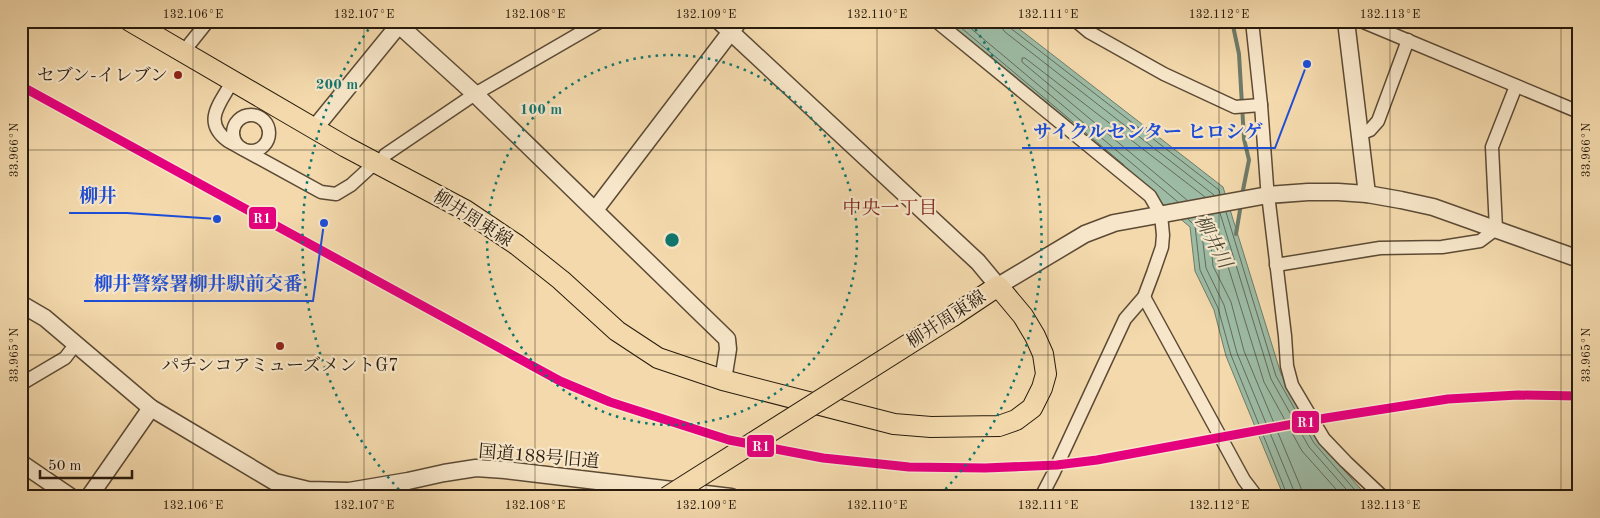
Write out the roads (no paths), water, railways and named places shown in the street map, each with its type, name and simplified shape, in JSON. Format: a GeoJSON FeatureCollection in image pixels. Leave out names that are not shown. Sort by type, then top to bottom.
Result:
{"type":"FeatureCollection","features":[{"type":"Feature","properties":{"kind":"main road","name":"柳井周東線"},"geometry":{"type":"LineString","coordinates":[[130,21],[314,129],[380,159],[465,210],[517,245],[561,280],[617,331],[658,358],[723,380],[894,424],[931,428],[999,426],[1016,420],[1032,408],[1042,388],[1046,374],[1043,354],[1023,316],[998,286],[953,316],[667,497]]}},
{"type":"Feature","properties":{"kind":"street"},"geometry":{"type":"LineString","coordinates":[[184,51],[208,21]]}},
{"type":"Feature","properties":{"kind":"street"},"geometry":{"type":"LineString","coordinates":[[233,80],[213,120],[216,130],[221,136],[321,192],[336,194],[351,185],[380,159],[475,94],[601,21]]}},
{"type":"Feature","properties":{"kind":"street"},"geometry":{"type":"LineString","coordinates":[[936,21],[1150,196],[1166,214],[1162,247],[1144,297],[1125,319],[1041,497]]}},
{"type":"Feature","properties":{"kind":"street"},"geometry":{"type":"LineString","coordinates":[[1076,21],[1089,32],[1164,74],[1235,107],[1259,105]]}},
{"type":"Feature","properties":{"kind":"street"},"geometry":{"type":"LineString","coordinates":[[1252,21],[1286,366],[1292,385],[1324,439],[1383,497]]}},
{"type":"Feature","properties":{"kind":"street"},"geometry":{"type":"LineString","coordinates":[[1346,21],[1367,194]]}},
{"type":"Feature","properties":{"kind":"street"},"geometry":{"type":"LineString","coordinates":[[1361,21],[1579,112]]}},
{"type":"Feature","properties":{"kind":"street"},"geometry":{"type":"LineString","coordinates":[[314,129],[401,23],[727,339],[728,349],[723,380]]}},
{"type":"Feature","properties":{"kind":"street"},"geometry":{"type":"LineString","coordinates":[[594,210],[729,25],[978,262],[998,286],[1085,234],[1114,223],[1268,195],[1338,192],[1367,194],[1401,200],[1433,207],[1579,259]]}},
{"type":"Feature","properties":{"kind":"street"},"geometry":{"type":"LineString","coordinates":[[1360,134],[1370,130],[1378,121],[1408,40]]}},
{"type":"Feature","properties":{"kind":"street"},"geometry":{"type":"LineString","coordinates":[[1496,229],[1492,147],[1516,86]]}},
{"type":"Feature","properties":{"kind":"street"},"geometry":{"type":"LineString","coordinates":[[1276,265],[1380,248],[1442,247],[1480,241],[1496,229]]}},
{"type":"Feature","properties":{"kind":"street"},"geometry":{"type":"LineString","coordinates":[[1144,297],[1244,480],[1257,497]]}},
{"type":"Feature","properties":{"kind":"street","name":"国道188号旧道"},"geometry":{"type":"LineString","coordinates":[[21,304],[45,318],[151,408],[275,482],[308,490],[349,494],[444,473],[476,468],[732,497]]}},
{"type":"Feature","properties":{"kind":"street"},"geometry":{"type":"LineString","coordinates":[[21,384],[66,358],[75,344]]}},
{"type":"Feature","properties":{"kind":"street"},"geometry":{"type":"LineString","coordinates":[[89,497],[151,408]]}},
{"type":"Feature","properties":{"kind":"street"},"geometry":{"type":"LineString","coordinates":[[21,463],[70,497]]}},
{"type":"Feature","properties":{"kind":"water","name":"柳井川"},"geometry":{"type":"Polygon","coordinates":[[[945,21],[1009,21],[1223,187],[1281,374],[1318,441],[1368,497],[1284,497],[1226,356],[1214,310],[1195,271],[1190,227],[945,21]]]}},
{"type":"Feature","properties":{"kind":"waterway"},"geometry":{"type":"LineString","coordinates":[[1232,21],[1239,54],[1244,139],[1249,160],[1242,195]]}},
{"type":"Feature","properties":{"kind":"waterway"},"geometry":{"type":"LineString","coordinates":[[1236,234],[1241,204]]}},
{"type":"Feature","properties":{"kind":"place","name":"サイクルセンター ヒロシゲ"},"geometry":{"type":"Point","coordinates":[1307,64]}},
{"type":"Feature","properties":{"kind":"place","name":"セブン-イレブン"},"geometry":{"type":"Point","coordinates":[178,75]}},
{"type":"Feature","properties":{"kind":"place","name":"柳井"},"geometry":{"type":"Point","coordinates":[217,219]}},
{"type":"Feature","properties":{"kind":"place","name":"柳井警察署柳井駅前交番"},"geometry":{"type":"Point","coordinates":[324,223]}},
{"type":"Feature","properties":{"kind":"place","name":"パチンコアミューズメントG7"},"geometry":{"type":"Point","coordinates":[280,346]}},
{"type":"Feature","properties":{"kind":"district","name":"中央一丁目"},"geometry":{"type":"Point","coordinates":[890,207]}}]}
